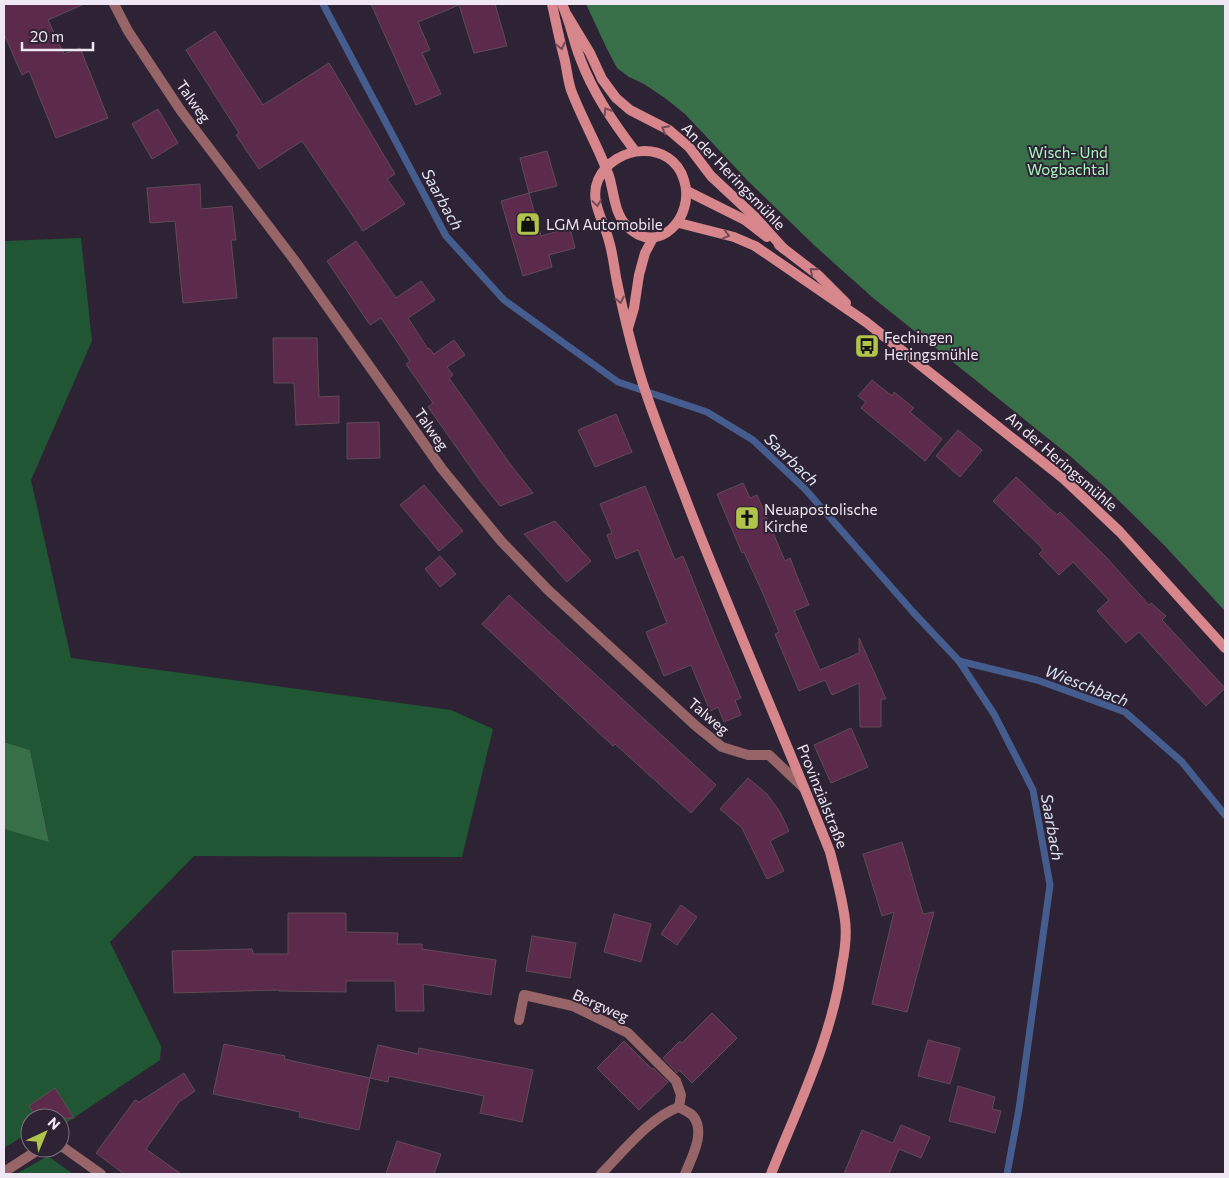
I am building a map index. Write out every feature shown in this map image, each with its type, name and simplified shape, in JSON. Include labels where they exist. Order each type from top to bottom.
[{"type":"main road","points":[[552,4],[570,88],[605,166],[617,210],[626,225],[638,234],[652,238],[670,232],[679,222],[686,206],[687,191],[684,177],[673,161],[653,151],[635,151],[605,166],[596,184],[597,210],[609,241],[627,330]]},
{"type":"main road","points":[[562,4],[591,85],[608,115],[635,151]]},
{"type":"main road","name":"An der Heringsmühle","points":[[567,15],[590,53],[602,79],[616,98],[630,110],[669,130],[689,147],[711,176],[756,218],[784,249]]},
{"type":"main road","name":"An der Heringsmühle","points":[[687,191],[745,220],[818,275],[860,317]]},
{"type":"main road","name":"An der Heringsmühle","points":[[679,222],[734,237],[755,246],[860,317],[1064,479],[1120,532],[1225,648]]},
{"type":"main road","points":[[627,330],[634,308],[639,275],[652,238]]},
{"type":"main road","name":"Provinzialstraße","points":[[627,330],[662,438],[722,592],[805,788],[832,862],[845,920],[846,945],[833,1011],[821,1049],[770,1174]]},
{"type":"street","name":"Talweg","points":[[114,4],[128,31],[181,111],[295,261],[442,469],[501,541],[548,590],[696,726],[722,747],[748,755],[769,755],[805,788]]},
{"type":"street","name":"Bergweg","points":[[519,1020],[524,995],[572,1006],[628,1033],[676,1081],[681,1095],[679,1107]]},
{"type":"street","points":[[601,1174],[649,1126],[666,1112],[679,1107],[692,1114],[699,1127],[697,1143],[685,1174]]},
{"type":"street","points":[[70,1153],[101,1174]]},
{"type":"street","points":[[4,1172],[26,1158]]},
{"type":"green space","name":"Wisch- Und Wogbachtal","points":[[586,4],[1225,4],[1225,611],[1165,546],[1105,487],[1070,456],[872,297],[815,246],[749,182],[685,114],[665,98],[617,68]]},
{"type":"green space","points":[[81,238],[92,341],[31,480],[71,658],[451,710],[493,729],[462,857],[194,856],[110,942],[161,1046],[160,1060],[70,1120],[70,1108],[20,1108],[20,1138],[4,1148],[4,829],[49,841],[30,750],[4,742],[4,241]]},
{"type":"green space","points":[[4,742],[30,750],[49,842],[4,829]]},
{"type":"green space","points":[[44,1158],[51,1158],[73,1174],[16,1174]]},
{"type":"building","points":[[4,4],[84,4],[48,20],[64,54],[80,48],[108,118],[56,138],[29,71],[22,75],[4,34]]},
{"type":"building","points":[[371,4],[495,4],[507,46],[474,53],[459,5],[418,22],[430,50],[422,53],[441,94],[416,105]]},
{"type":"building","points":[[215,31],[263,105],[329,63],[395,174],[387,179],[405,204],[363,231],[302,141],[259,169],[236,135],[239,133],[186,50]]},
{"type":"building","points":[[158,109],[178,143],[152,159],[132,124]]},
{"type":"building","points":[[547,151],[557,186],[529,193],[520,158]]},
{"type":"building","points":[[200,184],[201,209],[232,206],[236,240],[231,240],[237,298],[183,303],[175,221],[150,223],[147,188]]},
{"type":"building","points":[[529,193],[541,236],[570,228],[575,248],[549,255],[552,267],[523,276],[501,201]]},
{"type":"building","points":[[356,241],[396,298],[421,281],[435,300],[408,318],[428,349],[434,354],[454,340],[465,355],[447,367],[453,375],[449,378],[533,493],[500,506],[428,407],[433,403],[406,364],[410,361],[381,318],[370,325],[327,261]]},
{"type":"building","points":[[273,338],[317,338],[319,397],[339,396],[339,423],[296,425],[294,383],[274,383]]},
{"type":"building","points":[[872,380],[892,396],[894,392],[914,408],[910,412],[942,439],[925,461],[861,408],[866,402],[858,396]]},
{"type":"building","points":[[616,414],[632,452],[595,467],[578,430]]},
{"type":"building","points":[[379,422],[380,458],[347,459],[347,423]]},
{"type":"building","points":[[958,430],[982,450],[960,477],[936,456]]},
{"type":"building","points":[[1016,477],[1057,515],[1060,512],[1106,557],[1149,605],[1151,603],[1166,616],[1162,620],[1225,688],[1206,706],[1139,632],[1126,643],[1097,611],[1109,600],[1073,562],[1059,575],[1039,554],[1043,550],[1039,545],[993,501]]},
{"type":"building","points":[[743,483],[750,498],[757,495],[785,561],[790,558],[809,605],[794,611],[820,670],[859,653],[859,638],[886,699],[881,699],[881,727],[860,727],[859,683],[832,695],[825,680],[799,691],[775,634],[779,632],[717,494]]},
{"type":"building","points":[[424,485],[463,531],[439,551],[400,505]]},
{"type":"building","points":[[645,486],[675,560],[683,556],[741,698],[735,700],[741,715],[724,722],[718,707],[710,711],[691,665],[664,676],[646,632],[667,623],[638,550],[616,559],[607,535],[612,533],[600,504]]},
{"type":"building","points":[[555,521],[591,561],[567,582],[524,534]]},
{"type":"building","points":[[440,556],[456,574],[440,587],[425,569]]},
{"type":"building","points":[[509,595],[716,785],[691,813],[615,744],[613,746],[482,624]]},
{"type":"building","points":[[851,728],[868,767],[831,783],[814,745]]},
{"type":"building","points":[[748,778],[767,794],[780,812],[789,831],[770,841],[784,871],[767,879],[742,828],[720,809]]},
{"type":"building","points":[[902,842],[923,914],[934,912],[907,1012],[872,1004],[894,912],[882,916],[863,854]]},
{"type":"building","points":[[681,905],[697,917],[677,945],[661,934]]},
{"type":"building","points":[[288,913],[346,913],[346,932],[398,933],[397,944],[422,944],[422,949],[496,960],[491,995],[423,984],[424,1011],[396,1011],[395,981],[346,981],[346,992],[279,990],[174,993],[172,951],[252,949],[253,954],[288,954]]},
{"type":"building","points":[[614,914],[651,924],[641,962],[604,952]]},
{"type":"building","points":[[532,936],[576,943],[570,978],[526,971]]},
{"type":"building","points":[[712,1013],[737,1038],[692,1083],[679,1070],[677,1073],[663,1058],[680,1041],[682,1043]]},
{"type":"building","points":[[928,1040],[960,1048],[950,1084],[918,1076]]},
{"type":"building","points":[[624,1041],[668,1082],[639,1110],[597,1068]]},
{"type":"building","points":[[224,1044],[285,1056],[284,1059],[370,1078],[359,1130],[299,1117],[300,1112],[213,1094]]},
{"type":"building","points":[[378,1045],[418,1054],[419,1048],[533,1070],[522,1122],[480,1113],[484,1096],[389,1076],[388,1082],[370,1078]]},
{"type":"building","points":[[184,1073],[195,1091],[179,1102],[146,1149],[181,1174],[124,1174],[96,1153],[135,1100],[139,1102]]},
{"type":"building","points":[[958,1086],[995,1097],[992,1109],[1001,1111],[995,1133],[949,1121]]},
{"type":"building","points":[[55,1088],[68,1108],[30,1108],[29,1106]]},
{"type":"building","points":[[901,1125],[930,1137],[921,1158],[899,1149],[889,1174],[844,1174],[862,1130],[893,1143]]},
{"type":"building","points":[[397,1141],[441,1154],[434,1174],[386,1174]]},
{"type":"waterway","name":"Saarbach","points":[[323,4],[446,236],[504,300],[618,382],[707,412],[753,440],[805,489],[913,612],[959,661],[994,714],[1033,790],[1050,885],[1019,1109],[1007,1174]]},
{"type":"waterway","name":"Wieschbach","points":[[959,661],[1037,680],[1125,712],[1182,762],[1225,815]]},
{"type":"place","name":"LGM Automobile","points":[[528,224]]},
{"type":"place","name":"Fechingen Heringsmühle","points":[[867,346]]},
{"type":"place","name":"Neuapostolische Kirche","points":[[747,518]]}]
